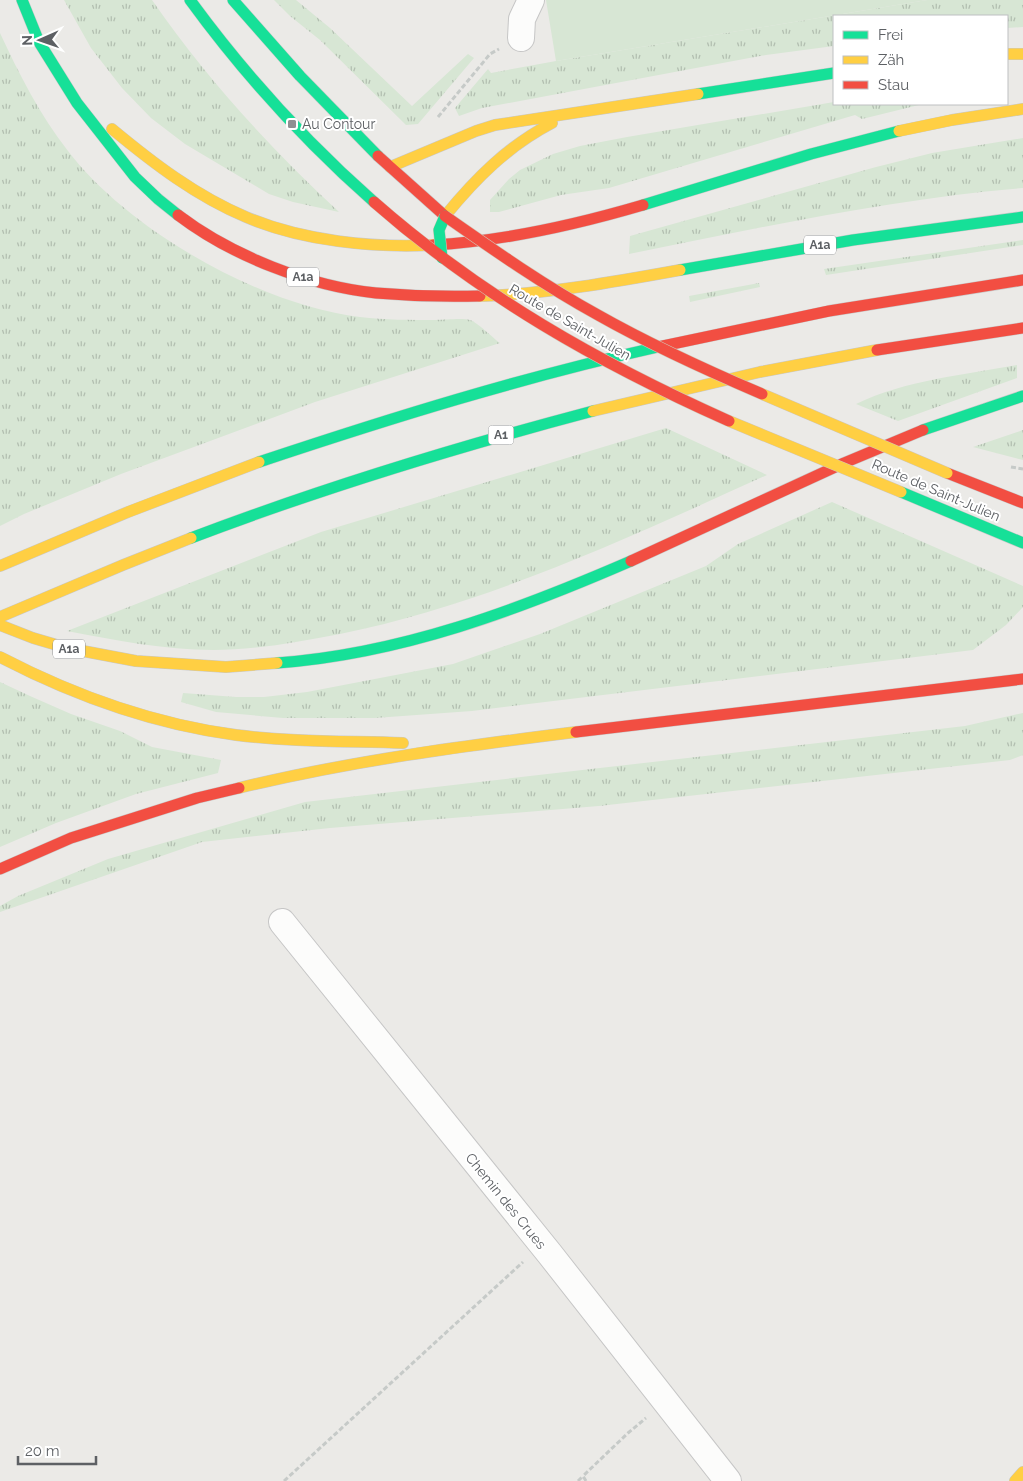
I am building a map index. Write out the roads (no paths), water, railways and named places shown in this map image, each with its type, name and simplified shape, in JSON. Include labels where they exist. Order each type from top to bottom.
[{"type":"main road","name":"A1a","points":[[22,0],[39,41],[63,82],[130,171],[149,191],[176,214],[230,247],[276,268],[320,282],[353,289],[394,294],[443,297],[510,294],[618,282],[877,235],[1023,216]]},
{"type":"main road","name":"Route de Saint-Julien","points":[[190,0],[231,54],[286,118],[338,170],[442,258],[493,294],[556,334],[634,376],[729,420],[1023,543]]},
{"type":"main road","name":"Route de Saint-Julien","points":[[233,0],[299,75],[390,167],[445,216],[501,255],[597,315],[680,358],[838,428],[1023,503]]},
{"type":"main road","points":[[1008,54],[1023,54]]},
{"type":"main road","points":[[390,167],[495,125],[833,73]]},
{"type":"main road","points":[[63,82],[83,104],[146,158],[179,181],[212,200],[242,215],[320,239],[385,246],[460,243],[526,234],[617,213],[825,151],[910,128],[959,118],[1023,109]]},
{"type":"main road","points":[[442,258],[439,230],[445,216],[483,171],[514,144],[545,126],[574,114]]},
{"type":"main road","points":[[0,566],[126,513],[258,462],[399,416],[537,376],[761,323],[860,305],[1023,280]]},
{"type":"main road","name":"A1","points":[[0,617],[166,548],[296,500],[444,451],[535,425],[608,406],[788,366],[915,343],[1023,328]]},
{"type":"main road","name":"A1a","points":[[0,625],[44,642],[80,652],[141,662],[211,668],[277,665],[370,651],[417,641],[516,609],[613,568],[817,475],[932,426],[1023,396]]},
{"type":"main road","points":[[0,657],[63,689],[130,712],[172,723],[235,735],[315,741],[477,744]]},
{"type":"main road","points":[[985,683],[1018,668]]},
{"type":"main road","points":[[0,869],[71,838],[197,798],[271,780],[350,764],[477,744],[1023,679]]},
{"type":"main road","points":[[1015,1481],[1023,1472]]},
{"type":"street","points":[[521,38],[522,19],[531,0]]},
{"type":"street","name":"Chemin des Crues","points":[[282,922],[549,1254],[728,1481]]},
{"type":"place","name":"Au Contour","points":[[292,124]]}]
